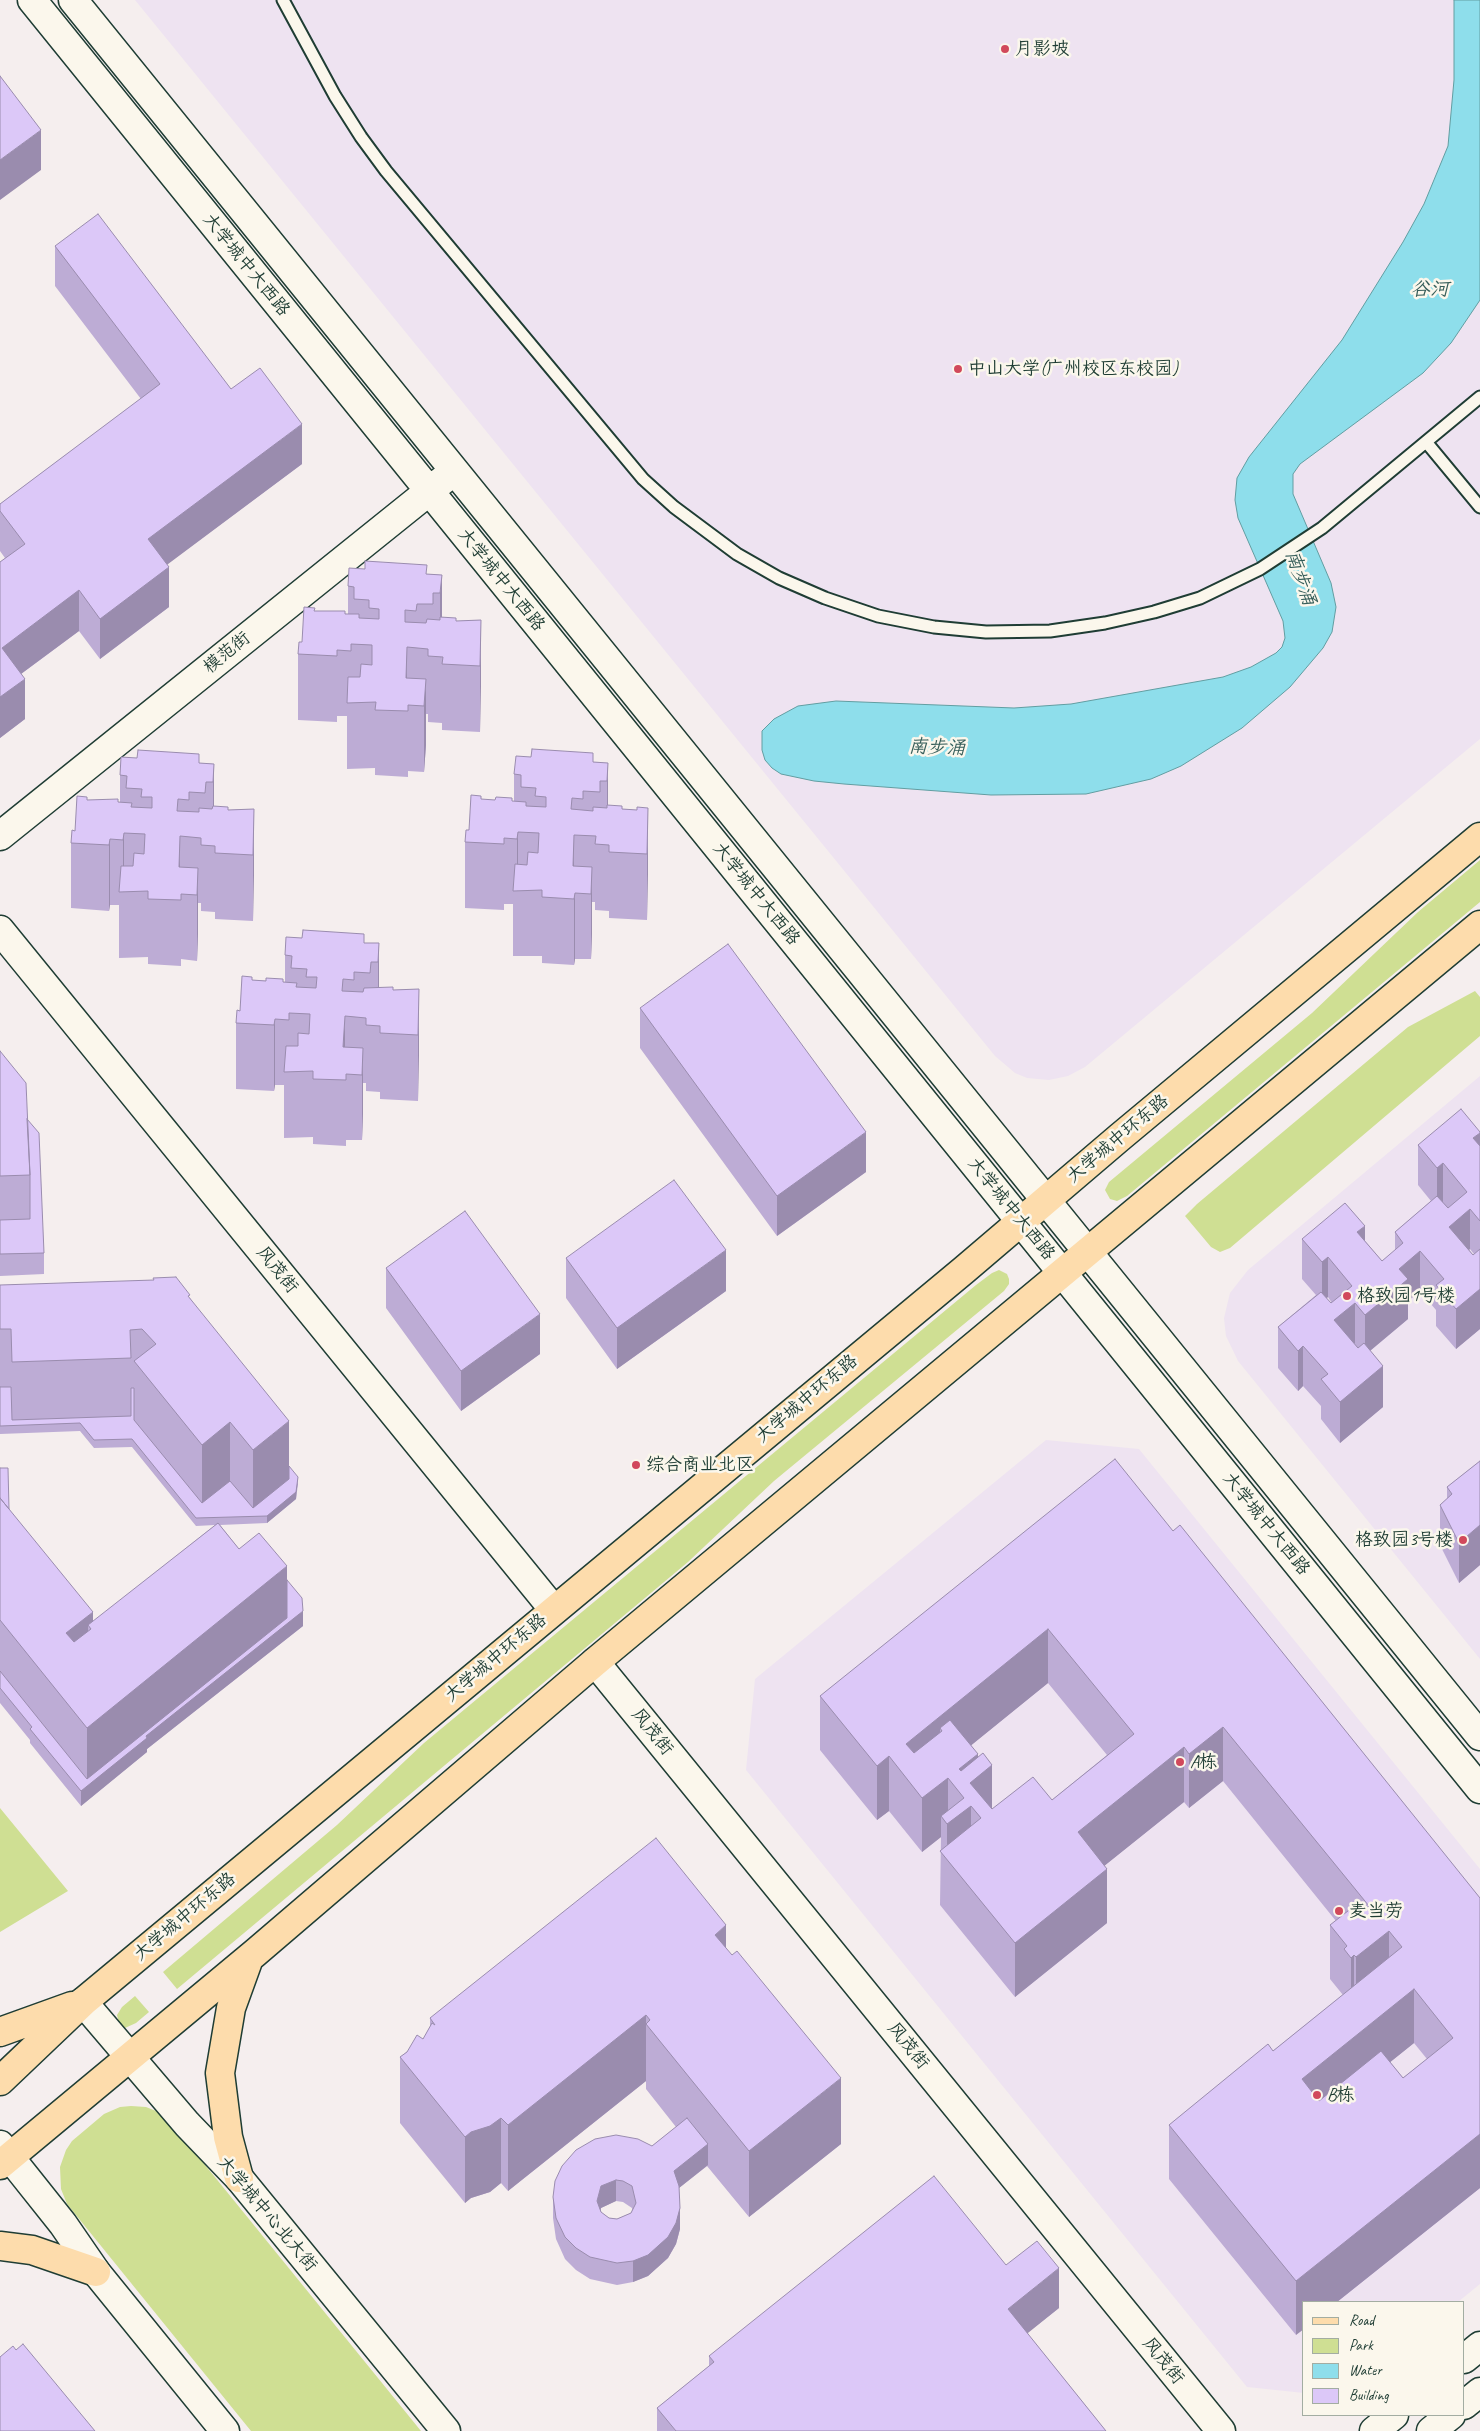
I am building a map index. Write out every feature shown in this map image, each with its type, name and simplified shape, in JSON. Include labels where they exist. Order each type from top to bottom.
[{"type":"main road","name":"大学城中大西路","points":[[32,0],[1480,1789]]},
{"type":"main road","name":"大学城中大西路","points":[[73,0],[1480,1736]]},
{"type":"main road","name":"模范街","points":[[0,836],[454,470]]},
{"type":"main road","name":"大学城中环东路","points":[[0,2081],[83,2002],[1021,1222],[1480,837]]},
{"type":"main road","points":[[225,2431],[96,2272],[64,2224],[3,2156],[130,2057],[255,1953],[595,1662],[1480,925]]},
{"type":"main road","name":"风茂街","points":[[0,930],[554,1610]]},
{"type":"main road","name":"风茂街","points":[[595,1662],[1221,2431]]},
{"type":"main road","points":[[239,2178],[228,2137],[220,2073],[231,2008],[249,1960],[255,1953]]},
{"type":"main road","points":[[0,2032],[83,2002]]},
{"type":"main road","name":"大学城中心北大街","points":[[83,2002],[187,2124],[239,2178],[446,2431]]},
{"type":"main road","points":[[0,2246],[32,2250],[96,2272]]},
{"type":"main road","points":[[1465,2358],[1480,2346]]},
{"type":"main road","points":[[1465,2404],[1480,2392]]},
{"type":"main road","points":[[1374,2431],[1393,2416]]},
{"type":"main road","points":[[1431,2431],[1450,2416]]},
{"type":"lane","points":[[283,0],[335,96],[361,137],[386,171],[625,460],[674,507],[737,554],[779,578],[825,598],[878,616],[934,627],[986,632],[1050,631],[1144,614],[1200,598],[1260,569],[1322,528],[1427,443],[1480,397]]},
{"type":"lane","points":[[1427,443],[1480,506]]},
{"type":"shaded area","name":"中山大学(广州校区东校园)","points":[[135,0],[1480,0],[1480,739],[1085,1067],[1068,1076],[1049,1080],[1027,1078],[1015,1073],[995,1056]]},
{"type":"shaded area","points":[[1480,1076],[1480,1659],[1238,1361],[1226,1336],[1224,1318],[1230,1293],[1248,1270]]},
{"type":"shaded area","points":[[1046,1440],[1139,1449],[1480,1869],[1480,2284],[1459,2301],[1302,2301],[1302,2393],[1247,2387],[746,1770],[755,1679]]},
{"type":"green space","points":[[1480,860],[1480,902],[1127,1196],[1117,1201],[1110,1199],[1105,1190],[1109,1182],[1312,1013],[1418,912]]},
{"type":"green space","points":[[1475,991],[1480,997],[1480,1036],[1230,1248],[1220,1252],[1211,1247],[1185,1216],[1197,1204],[1408,1027]]},
{"type":"green space","points":[[999,1270],[1007,1274],[1009,1279],[1009,1284],[1004,1291],[774,1481],[688,1562],[177,1989],[163,1972],[337,1825],[424,1743],[976,1285]]},
{"type":"green space","points":[[0,1808],[68,1891],[0,1932]]},
{"type":"green space","points":[[135,1996],[149,2012],[136,2023],[125,2028],[119,2023],[117,2015],[122,2007]]},
{"type":"green space","points":[[120,2107],[146,2107],[156,2111],[171,2123],[421,2431],[251,2431],[67,2204],[61,2189],[60,2167],[66,2150],[72,2141],[104,2114]]},
{"type":"water","name":"谷河","points":[[1454,0],[1480,0],[1480,300],[1451,343],[1423,373],[1300,464],[1293,474],[1293,494],[1331,583],[1336,607],[1332,632],[1323,648],[1290,687],[1242,728],[1181,766],[1151,779],[1086,794],[991,795],[844,784],[814,781],[781,774],[772,768],[765,760],[762,750],[762,731],[774,719],[798,706],[836,701],[1014,708],[1071,704],[1223,677],[1251,667],[1276,653],[1282,647],[1285,638],[1283,621],[1238,518],[1235,500],[1237,478],[1249,457],[1342,340],[1403,242],[1424,204],[1448,146],[1454,80]]},
{"type":"building","points":[[0,76],[41,130],[0,160]]},
{"type":"building","points":[[98,214],[231,389],[260,368],[302,424],[148,539],[169,567],[100,619],[79,590],[2,648],[25,679],[0,697],[0,562],[25,544],[0,511],[0,504],[160,384],[55,246]]},
{"type":"building","points":[[365,561],[427,565],[426,574],[442,575],[440,593],[433,593],[433,604],[417,604],[416,611],[405,610],[405,622],[426,623],[427,619],[440,620],[440,617],[456,618],[456,621],[481,620],[480,666],[442,664],[443,657],[428,656],[428,649],[407,647],[406,678],[426,679],[424,706],[408,705],[408,711],[375,710],[376,702],[347,703],[348,677],[360,677],[361,664],[372,665],[372,645],[351,644],[351,651],[337,650],[337,656],[298,654],[299,642],[302,642],[304,607],[315,608],[314,611],[345,611],[345,614],[359,614],[359,618],[379,619],[379,609],[369,608],[369,600],[354,599],[354,587],[348,586],[349,568],[365,569]]},
{"type":"building","points":[[532,749],[593,753],[593,762],[608,763],[607,781],[600,781],[600,792],[583,791],[583,799],[572,798],[571,809],[593,811],[593,807],[607,808],[607,805],[622,806],[622,809],[637,810],[637,807],[648,808],[647,854],[609,852],[609,845],[595,844],[596,836],[574,835],[573,866],[592,867],[591,894],[575,893],[574,899],[542,897],[542,890],[513,891],[515,864],[527,865],[528,852],[538,853],[539,833],[518,832],[517,839],[504,838],[504,844],[465,842],[466,830],[469,830],[471,795],[481,796],[481,799],[495,800],[496,797],[512,798],[512,801],[526,802],[526,806],[546,807],[546,797],[535,796],[536,788],[521,787],[521,775],[514,774],[516,756],[531,757]]},
{"type":"building","points":[[138,750],[199,754],[199,763],[214,764],[213,782],[206,782],[205,793],[189,792],[189,800],[178,799],[177,811],[199,812],[199,808],[212,809],[213,806],[228,807],[228,810],[254,809],[253,855],[215,853],[215,846],[201,845],[201,838],[180,836],[179,867],[198,868],[197,895],[181,894],[181,900],[148,899],[148,891],[119,892],[121,866],[133,866],[134,853],[144,854],[145,834],[124,833],[123,840],[110,839],[109,845],[71,843],[72,830],[75,831],[77,796],[87,797],[87,800],[118,799],[118,802],[132,803],[131,807],[152,808],[152,797],[141,797],[142,789],[126,788],[127,776],[120,775],[121,757],[137,758]]},
{"type":"building","points":[[303,930],[364,934],[364,943],[379,943],[378,962],[371,962],[370,973],[354,972],[354,980],[343,979],[342,991],[363,992],[364,988],[393,987],[393,990],[419,989],[418,1035],[380,1033],[380,1026],[366,1025],[366,1018],[345,1016],[343,1047],[363,1048],[362,1075],[346,1074],[346,1080],[313,1079],[313,1071],[284,1072],[286,1046],[298,1046],[298,1033],[309,1034],[310,1014],[289,1013],[289,1020],[275,1019],[274,1025],[236,1023],[237,1010],[240,1011],[242,976],[252,977],[252,980],[266,981],[266,978],[283,979],[283,982],[297,983],[296,987],[316,988],[317,977],[306,977],[307,969],[291,968],[292,956],[285,955],[286,937],[302,938]]},
{"type":"building","points":[[728,944],[866,1132],[777,1196],[640,1008]]},
{"type":"building","points":[[0,1051],[26,1083],[30,1175],[0,1176]]},
{"type":"building","points":[[1461,1109],[1480,1132],[1473,1138],[1480,1146],[1480,1221],[1470,1209],[1449,1227],[1473,1255],[1480,1249],[1480,1289],[1456,1309],[1436,1285],[1444,1279],[1420,1251],[1399,1269],[1408,1279],[1365,1315],[1355,1303],[1334,1320],[1358,1348],[1364,1343],[1383,1366],[1340,1402],[1321,1379],[1328,1374],[1303,1346],[1298,1351],[1278,1327],[1321,1292],[1331,1303],[1352,1286],[1328,1257],[1322,1262],[1302,1239],[1345,1203],[1365,1226],[1357,1232],[1382,1261],[1403,1243],[1395,1232],[1437,1196],[1448,1208],[1467,1192],[1443,1163],[1437,1168],[1418,1145]]},
{"type":"building","points":[[27,1119],[39,1133],[44,1253],[0,1254],[0,1220],[30,1219]]},
{"type":"building","points":[[674,1180],[726,1250],[617,1328],[566,1258]]},
{"type":"building","points":[[465,1211],[540,1314],[461,1371],[386,1268]]},
{"type":"building","points":[[176,1277],[190,1295],[188,1296],[289,1421],[253,1450],[230,1422],[202,1445],[134,1361],[156,1344],[142,1329],[130,1330],[131,1358],[12,1362],[11,1329],[0,1329],[0,1285],[154,1280],[153,1278]]},
{"type":"building","points":[[0,1387],[11,1387],[12,1420],[131,1416],[131,1388],[134,1388],[134,1420],[202,1503],[230,1481],[253,1508],[289,1479],[289,1466],[298,1477],[296,1492],[267,1516],[196,1518],[132,1439],[94,1440],[80,1423],[0,1426]]},
{"type":"building","points":[[1115,1459],[1173,1531],[1180,1525],[1480,1898],[1480,2134],[1296,2281],[1169,2125],[1268,2044],[1273,2051],[1402,1947],[1389,1931],[1356,1957],[1354,1955],[1351,1958],[1344,1949],[1347,1946],[1330,1925],[1353,1907],[1359,1914],[1369,1906],[1223,1727],[1189,1754],[1184,1747],[1078,1832],[1107,1869],[1015,1943],[940,1851],[981,1818],[971,1806],[947,1824],[941,1816],[964,1798],[948,1778],[922,1798],[889,1756],[877,1766],[820,1696]],"holes":[[[1048,1629],[1134,1734],[1052,1800],[1033,1777],[992,1809],[970,1783],[992,1765],[983,1753],[961,1771],[959,1769],[978,1754],[950,1720],[940,1728],[942,1731],[914,1753],[906,1744]],[[1414,1989],[1453,2038],[1403,2078],[1381,2051],[1319,2101],[1302,2079]]]},
{"type":"building","points":[[1480,1461],[1480,1525],[1459,1543],[1440,1505],[1452,1494],[1447,1487]]},
{"type":"building","points":[[0,1468],[8,1468],[9,1509],[0,1498]]},
{"type":"building","points":[[0,1498],[93,1612],[66,1633],[74,1642],[91,1629],[88,1625],[218,1523],[239,1549],[259,1533],[287,1566],[87,1728],[0,1620]]},
{"type":"building","points":[[287,1580],[302,1598],[303,1611],[146,1736],[147,1738],[81,1791],[30,1729],[32,1727],[0,1688],[0,1671],[87,1779],[287,1618]]},
{"type":"building","points":[[656,1838],[726,1925],[715,1935],[732,1955],[737,1951],[841,2078],[749,2151],[646,2024],[650,2020],[646,2015],[508,2125],[501,2118],[490,2126],[471,2132],[465,2137],[400,2057],[407,2052],[417,2035],[423,2039],[432,2023],[435,2025],[430,2018]]},
{"type":"building","points":[[687,2118],[708,2144],[674,2171],[679,2186],[680,2208],[676,2223],[668,2237],[648,2255],[633,2261],[617,2263],[590,2257],[576,2248],[565,2237],[556,2218],[553,2197],[555,2181],[562,2166],[576,2150],[595,2139],[616,2135],[638,2139],[652,2146]],"holes":[[[616,2180],[623,2181],[632,2186],[636,2203],[631,2213],[617,2219],[609,2218],[601,2212],[597,2201],[601,2186]]]},
{"type":"building","points":[[934,2176],[1006,2265],[1037,2241],[1059,2268],[1008,2309],[1106,2431],[676,2431],[657,2408],[714,2362],[709,2356]]},
{"type":"building","points":[[23,2344],[95,2431],[0,2431],[0,2357],[13,2346],[16,2350]]},
{"type":"place","name":"月影坡","points":[[1005,49]]},
{"type":"place","name":"中山大学(广州校区东校园)","points":[[958,369]]},
{"type":"place","name":"格致园1号楼","points":[[1347,1296]]},
{"type":"place","name":"综合商业北区","points":[[636,1465]]},
{"type":"place","name":"格致园3号楼","points":[[1463,1540]]},
{"type":"place","name":"A栋","points":[[1180,1762]]},
{"type":"place","name":"麦当劳","points":[[1339,1911]]},
{"type":"place","name":"B栋","points":[[1317,2095]]},
{"type":"water label","name":"南步涌","points":[[1300,578]]},
{"type":"water label","name":"南步涌","points":[[937,748]]}]
